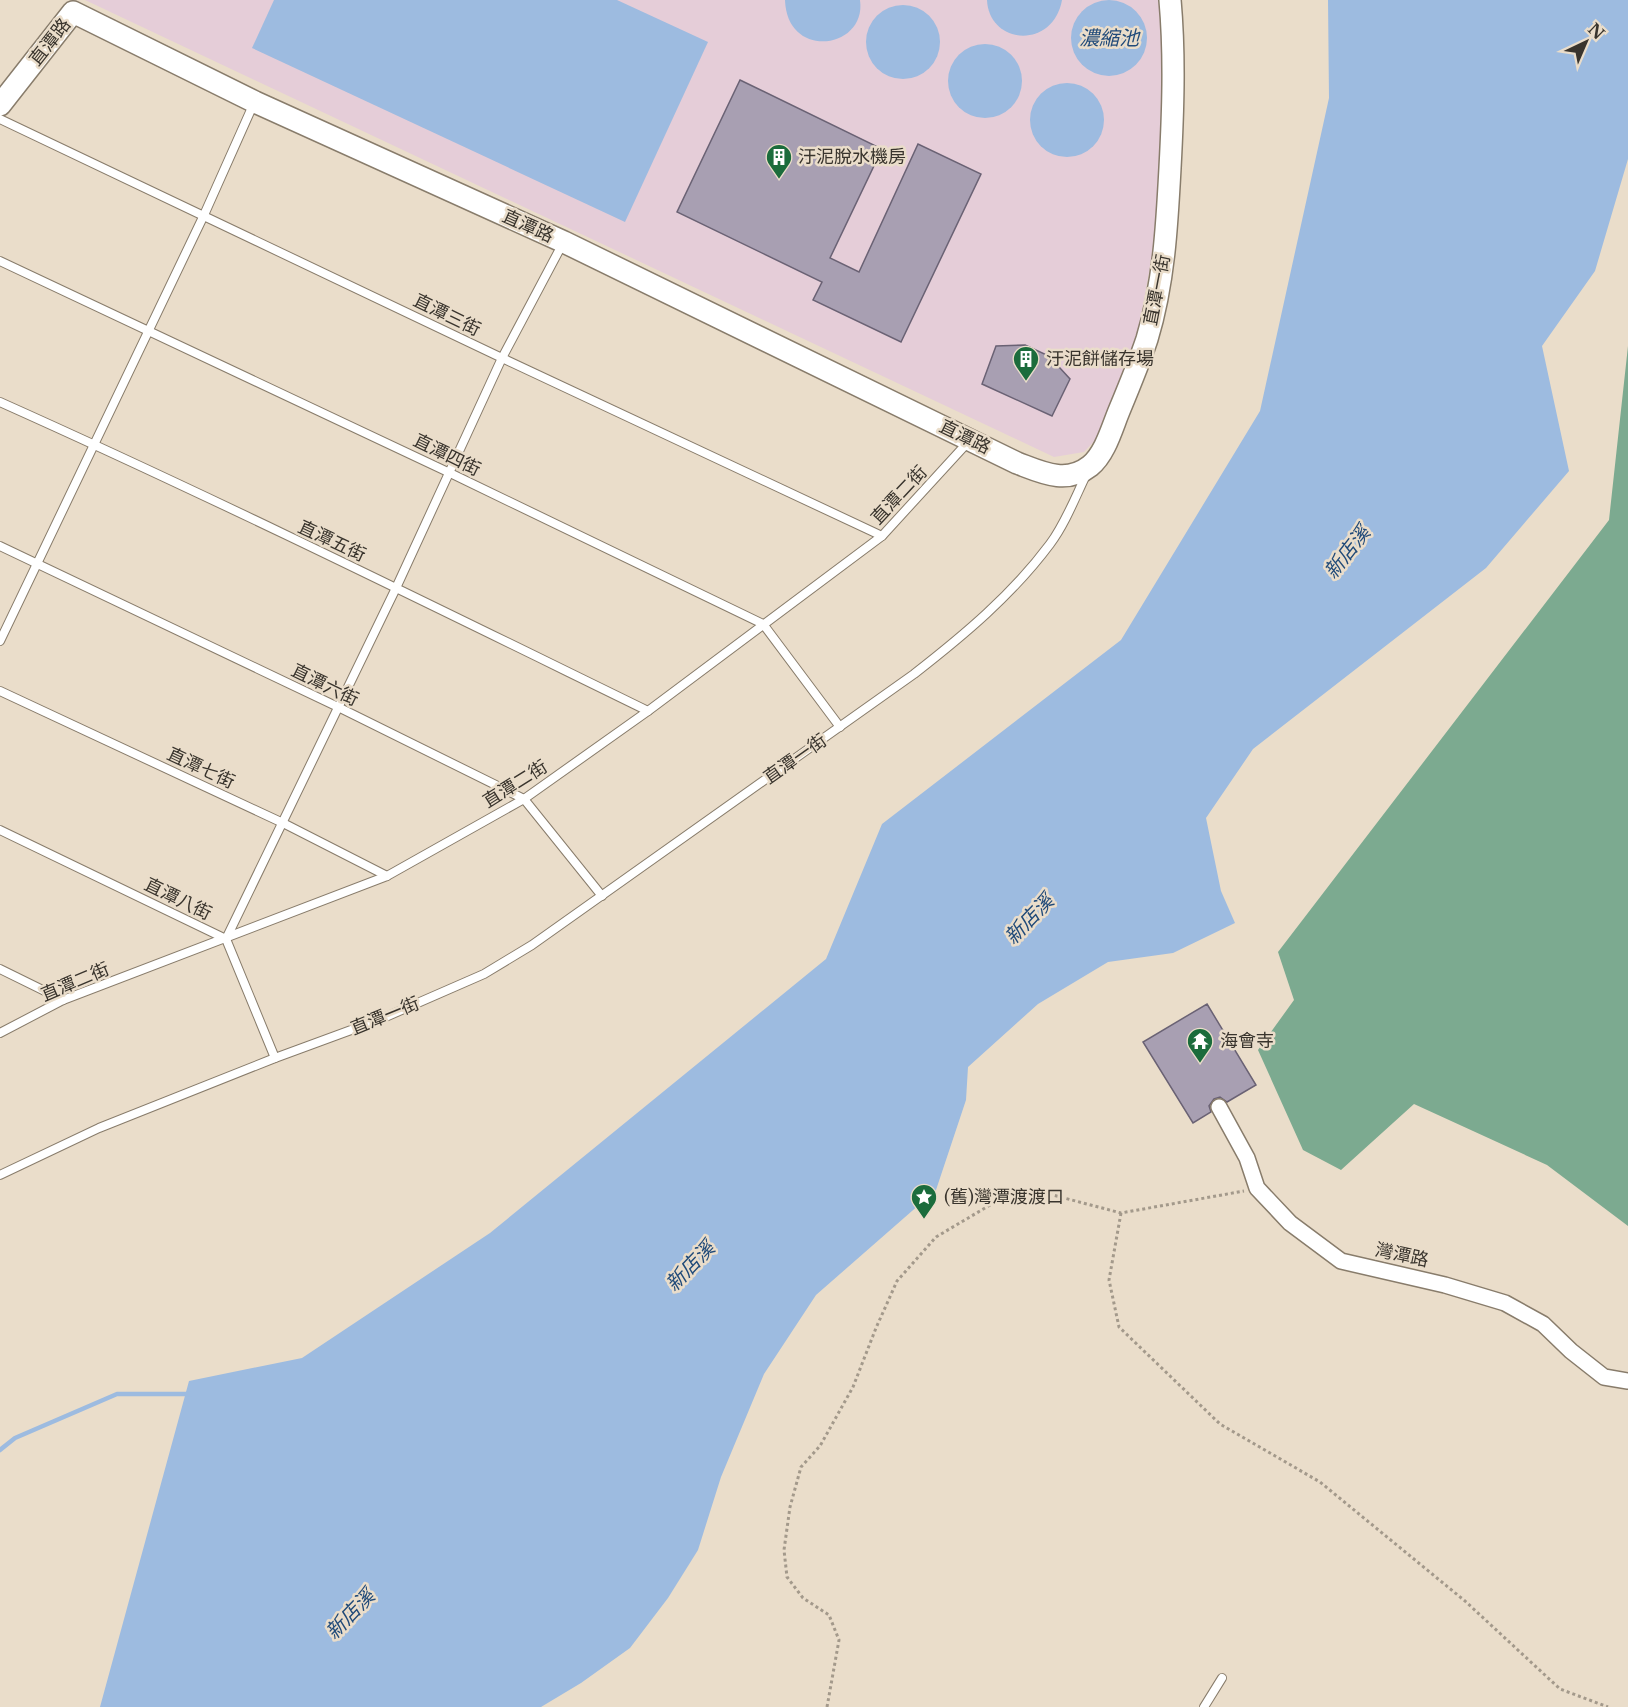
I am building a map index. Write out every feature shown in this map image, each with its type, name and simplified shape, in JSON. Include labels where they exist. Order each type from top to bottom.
[{"type":"street","name":"直潭一街","points":[[1090,466],[1103,449],[1144,347],[1167,240],[1173,110],[1170,0]]},
{"type":"street","name":"直潭路","points":[[0,105],[74,12],[255,102],[564,242],[1017,463],[1051,476],[1071,476],[1090,466]]},
{"type":"street","name":"灣潭路","points":[[1219,1107],[1247,1158],[1257,1188],[1290,1223],[1341,1261],[1445,1285],[1505,1303],[1543,1324],[1571,1351],[1604,1377],[1628,1381]]},
{"type":"lane","points":[[0,641],[204,215],[255,102]]},
{"type":"lane","name":"直潭三街","points":[[0,119],[882,536]]},
{"type":"lane","points":[[226,939],[396,588],[502,358],[564,242]]},
{"type":"lane","name":"直潭四街","points":[[0,261],[450,473],[763,624],[840,727]]},
{"type":"lane","name":"直潭五街","points":[[0,402],[396,588],[648,711]]},
{"type":"lane","name":"直潭二街","points":[[0,1033],[63,1000],[387,876],[524,799],[648,711],[882,536],[970,439]]},
{"type":"lane","name":"直潭一街","points":[[0,1175],[99,1128],[275,1058],[381,1019],[484,974],[532,945],[914,674],[959,639],[1000,601],[1051,543],[1090,466]]},
{"type":"lane","name":"直潭六街","points":[[0,546],[338,707],[524,799],[602,896]]},
{"type":"lane","name":"直潭七街","points":[[0,691],[283,823],[387,876]]},
{"type":"lane","name":"直潭八街","points":[[0,830],[226,939],[275,1058]]},
{"type":"lane","points":[[0,969],[63,1000]]},
{"type":"lane","points":[[1204,1707],[1222,1678]]},
{"type":"path","points":[[827,1707],[839,1640],[829,1615],[803,1598],[787,1577],[784,1550],[790,1507],[801,1467],[820,1446],[853,1387],[897,1281],[936,1237],[1007,1195],[1030,1189],[1121,1213],[1257,1188]]},
{"type":"path","points":[[1121,1213],[1109,1280],[1119,1327],[1220,1424],[1320,1482],[1465,1601],[1560,1689],[1608,1707]]},
{"type":"shaded area","points":[[85,0],[1163,0],[1165,80],[1156,236],[1138,331],[1101,434],[1084,452],[1054,457]]},
{"type":"green space","points":[[1628,346],[1628,1226],[1547,1165],[1414,1104],[1341,1170],[1303,1150],[1258,1050],[1294,1000],[1278,952],[1609,520]]},
{"type":"water","points":[[274,0],[617,0],[708,42],[625,222],[252,48]]},
{"type":"water","points":[[785,0],[860,0],[859,17],[852,29],[840,38],[826,41],[811,40],[799,33],[789,20]]},
{"type":"water","name":"濃縮池","points":[[987,0],[1062,0],[1056,16],[1047,27],[1035,34],[1022,36],[1009,33],[998,26],[990,15]]},
{"type":"water","name":"濃縮池","points":[[1109,0],[1123,3],[1136,11],[1144,24],[1147,38],[1144,52],[1136,65],[1123,73],[1109,76],[1095,73],[1082,65],[1074,52],[1071,38],[1074,24],[1082,11],[1095,3]]},
{"type":"water","name":"新店溪","points":[[1328,0],[1628,0],[1628,159],[1595,271],[1542,346],[1569,471],[1486,568],[1253,749],[1206,818],[1221,891],[1235,923],[1173,953],[1108,962],[1038,1004],[968,1067],[966,1100],[936,1190],[816,1295],[764,1374],[721,1477],[698,1550],[668,1598],[630,1648],[581,1683],[541,1707],[100,1707],[189,1381],[302,1358],[490,1233],[826,959],[882,824],[1121,640],[1260,411],[1329,98]]},
{"type":"water","points":[[910,5],[930,15],[938,28],[940,42],[938,56],[930,69],[917,77],[896,79],[876,69],[868,56],[866,35],[876,15],[889,7]]},
{"type":"water","points":[[992,44],[1012,54],[1020,67],[1022,81],[1020,95],[1012,108],[999,116],[978,118],[958,108],[950,95],[948,74],[958,54],[971,46]]},
{"type":"water","name":"濃縮池","points":[[1074,83],[1094,93],[1102,106],[1104,120],[1102,134],[1094,147],[1081,155],[1060,157],[1040,147],[1032,134],[1030,113],[1040,93],[1053,85]]},
{"type":"building","name":"汙泥脫水機房","points":[[740,80],[882,149],[830,258],[859,272],[918,144],[981,174],[901,342],[813,300],[822,282],[677,212]]},
{"type":"building","name":"汙泥餅儲存場","points":[[1025,345],[1049,356],[1070,379],[1052,416],[982,384],[996,346]]},
{"type":"building","name":"海會寺","points":[[1207,1004],[1256,1085],[1227,1102],[1220,1097],[1214,1099],[1209,1106],[1211,1112],[1193,1123],[1143,1042]]},
{"type":"waterway","points":[[0,1450],[15,1438],[117,1394],[191,1394]]},
{"type":"place","name":"汙泥脫水機房","points":[[779,180]]},
{"type":"place","name":"汙泥餅儲存場","points":[[1026,382]]},
{"type":"place","name":"海會寺","points":[[1200,1064]]},
{"type":"place","name":"(舊)灣潭渡渡口","points":[[924,1220]]}]
